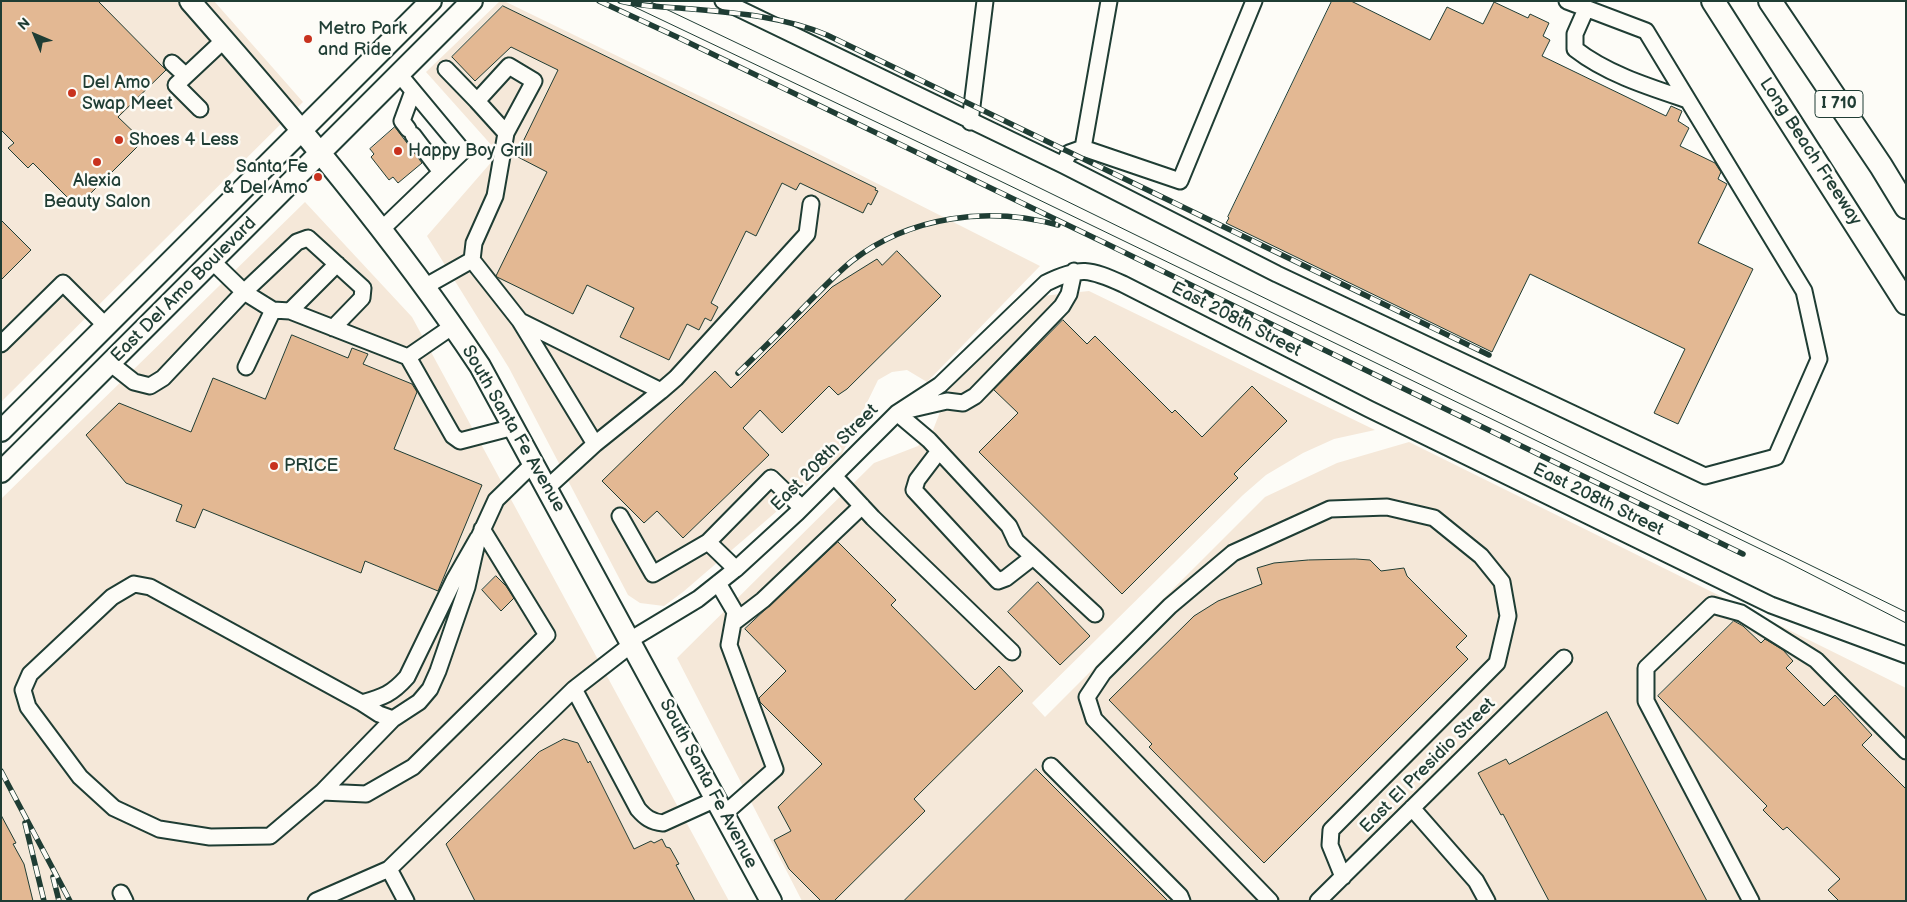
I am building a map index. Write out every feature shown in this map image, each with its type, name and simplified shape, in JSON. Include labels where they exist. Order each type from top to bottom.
[{"type":"highway","name":"Long Beach Freeway","points":[[1713,1],[1906,303]]},
{"type":"highway","name":"I 710","points":[[1770,1],[1906,207]]},
{"type":"main road","name":"South Santa Fe Avenue","points":[[190,1],[320,153],[382,229],[426,286],[480,366],[771,901]]},
{"type":"main road","name":"East Del Amo Boulevard","points":[[4,422],[106,326],[431,1]]},
{"type":"main road","name":"East Del Amo Boulevard","points":[[1,472],[472,1]]},
{"type":"street","points":[[723,1],[831,52],[970,122],[1063,165],[1277,274],[1705,476],[1776,457],[1819,360],[1804,292],[1646,31],[1567,1]]},
{"type":"street","points":[[970,122],[985,1]]},
{"type":"street","points":[[1083,148],[1109,1]]},
{"type":"street","points":[[1063,165],[1069,153],[1083,148],[1180,182],[1254,1]]},
{"type":"street","points":[[1586,8],[1575,34],[1575,48],[1589,60],[1640,84],[1688,100]]},
{"type":"street","points":[[200,109],[176,85],[224,40]]},
{"type":"street","points":[[172,64],[185,75]]},
{"type":"street","points":[[477,101],[509,66],[534,81],[506,133],[495,196],[474,243],[472,260],[520,321],[594,444]]},
{"type":"street","points":[[446,69],[506,133]]},
{"type":"street","points":[[382,229],[463,152],[399,74]]},
{"type":"street","points":[[413,91],[402,121],[441,172]]},
{"type":"street","points":[[547,488],[594,444],[676,378],[807,234],[811,204]]},
{"type":"street","points":[[110,363],[134,382],[150,386],[163,378],[244,292],[297,242],[308,238],[363,288],[362,298],[333,328]]},
{"type":"street","points":[[426,286],[472,260]]},
{"type":"street","points":[[212,262],[244,292],[273,310],[290,311],[408,357],[453,436],[460,441],[514,427]]},
{"type":"street","points":[[290,311],[337,264]]},
{"type":"street","name":"East 208th Street","points":[[389,869],[574,689],[631,642],[698,599],[736,569],[802,508],[897,413],[940,385],[1046,283],[1062,275],[1080,270],[1100,273],[1123,284],[1369,409],[1771,604],[1906,655]]},
{"type":"street","points":[[897,413],[947,401],[962,403],[975,396],[1062,306],[1069,294],[1074,271]]},
{"type":"street","points":[[1,344],[63,283],[106,326]]},
{"type":"street","points":[[246,367],[273,310]]},
{"type":"street","points":[[520,321],[661,391]]},
{"type":"street","points":[[408,357],[454,326]]},
{"type":"street","points":[[897,413],[929,440],[1009,526],[1016,541],[1095,614]]},
{"type":"street","points":[[939,451],[917,480],[914,490],[998,581],[1006,578],[1033,556]]},
{"type":"street","points":[[362,703],[396,690],[407,677],[454,580],[480,534],[496,500],[534,463]]},
{"type":"street","points":[[834,476],[862,506],[1012,652]]},
{"type":"street","points":[[620,516],[653,574],[708,542],[771,478],[802,508]]},
{"type":"street","points":[[733,623],[763,600],[862,506]]},
{"type":"street","points":[[1270,901],[1094,718],[1087,697],[1103,673],[1170,606],[1233,553],[1330,509],[1387,507],[1434,518],[1481,556],[1502,582],[1508,616],[1497,663],[1331,830],[1330,845],[1343,877]]},
{"type":"street","points":[[393,719],[379,714],[150,587],[134,584],[112,598],[30,674],[23,690],[28,707],[80,777],[114,808],[159,829],[210,836],[270,836],[322,792],[393,719],[420,702],[430,690],[467,587],[480,534]]},
{"type":"street","points":[[322,792],[366,794],[413,767],[546,635],[480,534]]},
{"type":"street","points":[[708,542],[736,569]]},
{"type":"street","points":[[574,689],[638,809],[654,822],[663,823],[720,806],[775,769],[729,645],[735,612],[718,583]]},
{"type":"street","points":[[1751,901],[1646,701],[1646,668],[1712,605],[1741,613],[1816,660],[1906,751]]},
{"type":"street","name":"East El Presidio Street","points":[[1318,901],[1564,658]]},
{"type":"street","points":[[1051,766],[1180,896],[1182,901]]},
{"type":"street","points":[[1412,808],[1476,881],[1487,901]]},
{"type":"street","points":[[316,901],[344,895],[389,869],[406,901]]},
{"type":"shaded area","points":[[1,1],[214,1],[303,102],[1,402]]},
{"type":"shaded area","points":[[500,1],[504,1],[809,149],[1040,266],[927,382],[907,370],[892,372],[878,380],[841,456],[683,592],[664,606],[640,603],[628,595],[509,368],[427,236],[494,159],[494,148],[426,72]]},
{"type":"shaded area","points":[[305,202],[412,317],[729,901],[1,901],[1,499]]},
{"type":"shaded area","points":[[1089,291],[1375,430],[1334,439],[1303,453],[1266,475],[1243,495],[1032,703],[1045,717],[1265,497],[1337,463],[1409,442],[1906,688],[1906,901],[802,901],[677,658],[874,463],[918,446],[933,430],[940,412],[937,399],[1042,296]]},
{"type":"building","name":"Del Amo Swap Meet","points":[[1,1],[98,1],[166,70],[118,117],[143,141],[77,207],[33,163],[28,168],[8,148],[14,143],[1,130]]},
{"type":"building","points":[[1332,1],[1351,1],[1430,40],[1447,7],[1483,24],[1494,2],[1528,18],[1530,14],[1549,23],[1543,36],[1550,40],[1542,56],[1666,116],[1671,106],[1682,111],[1678,121],[1689,128],[1680,146],[1715,163],[1721,172],[1718,179],[1727,184],[1698,243],[1753,269],[1678,424],[1654,413],[1685,349],[1530,274],[1492,352],[1226,223]]},
{"type":"building","points":[[503,6],[876,188],[875,190],[878,191],[871,205],[868,203],[863,213],[800,183],[796,190],[782,183],[756,236],[746,231],[711,303],[718,307],[711,321],[705,318],[699,330],[687,324],[669,360],[620,337],[634,308],[587,285],[573,314],[497,277],[547,172],[516,156],[558,70],[511,47],[475,81],[452,57]]},
{"type":"building","name":"Happy Boy Grill","points":[[395,127],[422,163],[398,183],[393,177],[389,180],[371,157],[374,154],[370,149]]},
{"type":"building","points":[[1,220],[31,250],[1,280]]},
{"type":"building","points":[[897,251],[941,296],[847,389],[838,395],[829,386],[782,433],[760,410],[743,428],[769,455],[683,538],[657,511],[644,523],[602,481],[715,371],[731,388],[832,287],[877,259],[882,265]]},
{"type":"building","points":[[1063,320],[1087,344],[1095,336],[1172,413],[1175,410],[1202,437],[1252,386],[1287,421],[1234,474],[1238,478],[1122,594],[979,452],[1018,413],[994,390]]},
{"type":"building","name":"PRICE","points":[[292,335],[348,358],[352,348],[368,354],[363,364],[412,384],[417,392],[394,449],[482,485],[438,591],[365,561],[361,573],[203,509],[195,528],[176,521],[182,505],[126,483],[86,435],[119,403],[191,432],[213,378],[265,399]]},
{"type":"building","points":[[838,542],[896,600],[891,605],[975,690],[999,666],[1023,691],[914,799],[925,811],[834,901],[821,901],[789,869],[774,840],[791,831],[778,807],[822,764],[760,702],[759,698],[786,671],[745,629]]},
{"type":"building","points":[[1370,560],[1381,571],[1404,568],[1407,576],[1467,636],[1456,647],[1468,659],[1264,863],[1149,747],[1152,744],[1109,700],[1194,616],[1218,601],[1262,584],[1257,568],[1274,563]]},
{"type":"building","points":[[496,576],[514,598],[501,611],[482,590]]},
{"type":"building","points":[[1038,582],[1090,636],[1060,665],[1008,612]]},
{"type":"building","points":[[1734,621],[1743,626],[1761,643],[1765,639],[1783,650],[1793,661],[1786,668],[1824,706],[1835,695],[1872,735],[1862,745],[1906,789],[1906,901],[1839,901],[1828,890],[1840,879],[1787,827],[1783,830],[1763,810],[1767,806],[1658,696]]},
{"type":"building","points":[[1607,712],[1707,901],[1549,901],[1503,814],[1501,815],[1478,773],[1506,759],[1509,764]]},
{"type":"building","points":[[564,739],[578,743],[588,763],[590,761],[634,849],[651,841],[654,843],[662,839],[666,847],[670,848],[679,864],[676,865],[695,901],[475,901],[446,844],[539,752]]},
{"type":"building","points":[[1036,769],[1168,901],[904,901]]},
{"type":"building","points":[[1,815],[16,843],[13,844],[24,864],[33,901],[1,901]]},
{"type":"tram line","points":[[622,1],[996,179],[1783,560],[1906,623]]},
{"type":"tram line","points":[[649,1],[1001,169],[1906,612]]},
{"type":"railway","points":[[599,1],[1107,244],[1743,554]]},
{"type":"railway","points":[[620,1],[647,6],[744,14],[794,24],[827,35],[1489,355]]},
{"type":"railway","points":[[738,373],[846,266],[875,246],[899,234],[924,225],[950,219],[977,216],[1004,216],[1058,225]]},
{"type":"railway","points":[[1,771],[70,901]]},
{"type":"railway","points":[[25,823],[44,901]]},
{"type":"railway","points":[[53,877],[59,901]]},
{"type":"place","name":"Metro Park and Ride","points":[[308,39]]},
{"type":"place","name":"Del Amo Swap Meet","points":[[72,93]]},
{"type":"place","name":"Shoes 4 Less","points":[[119,140]]},
{"type":"place","name":"Happy Boy Grill","points":[[398,151]]},
{"type":"place","name":"Alexia Beauty Salon","points":[[97,162]]},
{"type":"place","name":"Santa Fe & Del Amo","points":[[318,177]]},
{"type":"place","name":"PRICE","points":[[274,466]]}]
